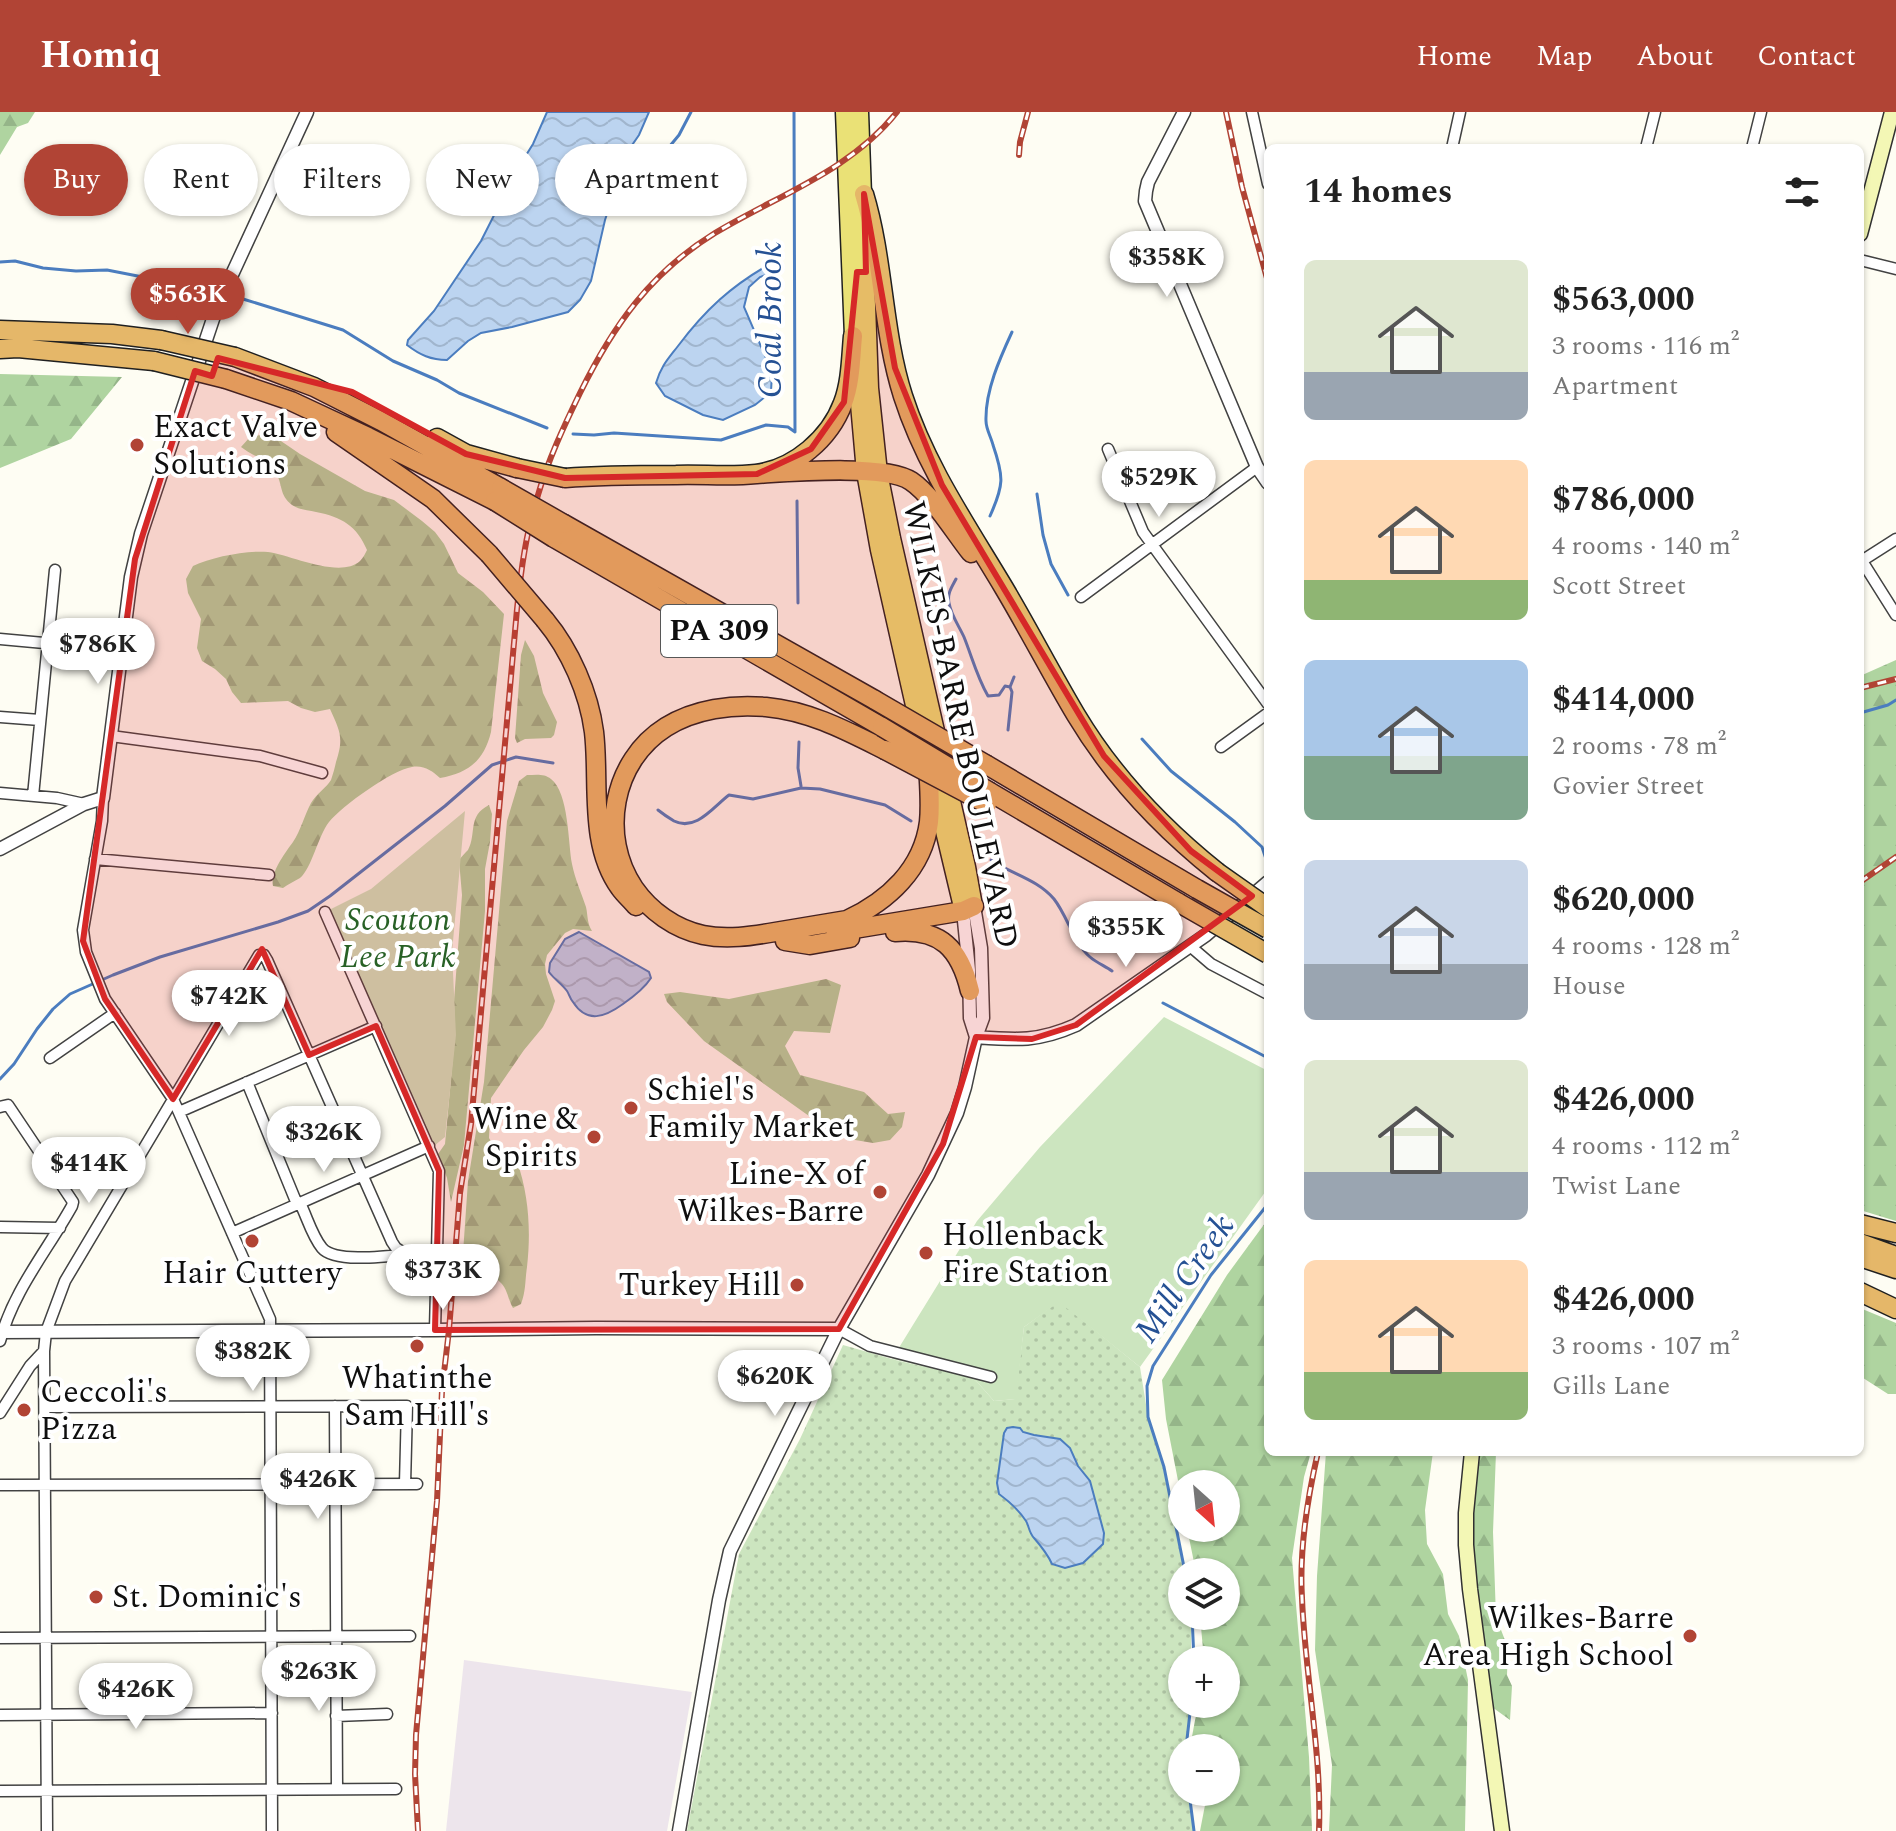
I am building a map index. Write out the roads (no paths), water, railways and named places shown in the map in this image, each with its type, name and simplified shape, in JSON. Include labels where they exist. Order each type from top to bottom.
[{"type":"highway","points":[[864,194],[873,222],[889,342],[903,396],[942,485],[1076,715],[1104,756],[1191,851],[1264,905]]},
{"type":"highway","name":"PA 309","points":[[0,330],[112,334],[161,340],[235,357],[314,387],[381,421],[882,727],[988,798],[1264,952]]},
{"type":"highway","points":[[757,474],[793,461],[811,449],[832,425],[848,390],[853,336]]},
{"type":"highway","name":"PA 309","points":[[0,349],[154,361],[226,379],[291,401],[498,495]]},
{"type":"highway","points":[[280,374],[352,392],[466,454],[565,478],[834,471],[893,474],[909,480],[927,497],[979,564],[1048,665]]},
{"type":"highway","points":[[291,401],[433,499],[489,554],[545,620],[570,657],[587,700],[595,735],[601,844],[609,869],[619,887],[648,917],[696,944],[728,949],[785,941],[966,905]]},
{"type":"highway","name":"PA 309","points":[[559,531],[875,700],[1264,927]]},
{"type":"highway","points":[[966,905],[732,938],[703,935],[675,924],[646,903],[632,884],[620,862],[614,827],[616,802],[631,763],[665,728],[708,710],[750,706],[800,713],[833,724],[988,798]]},
{"type":"highway","points":[[847,920],[888,896],[906,878],[916,862],[929,822],[928,765]]},
{"type":"highway","points":[[785,941],[810,945],[878,933],[917,931],[936,937],[952,949],[962,962],[970,991]]},
{"type":"highway","points":[[1864,1225],[1896,1233]]},
{"type":"highway","points":[[1864,1244],[1896,1256]]},
{"type":"highway","points":[[1864,1258],[1896,1269]]},
{"type":"highway","points":[[1864,1294],[1896,1309]]},
{"type":"main road","name":"WILKES-BARRE BOULEVARD","points":[[844,112],[853,336],[872,472],[879,550],[928,765],[966,905]]},
{"type":"main road","name":"WILKES-BARRE BOULEVARD","points":[[860,112],[872,472],[892,538],[964,852],[966,905]]},
{"type":"main road","points":[[1864,219],[1892,112]]},
{"type":"main road","points":[[1472,1456],[1466,1545],[1502,1831]]},
{"type":"street","points":[[272,1831],[270,1319],[173,1099],[101,990],[83,941],[83,930],[102,821],[121,650],[135,559],[223,292],[307,112]]},
{"type":"street","points":[[1184,112],[1148,182],[1145,201],[1264,477]]},
{"type":"street","points":[[1252,112],[1264,166]]},
{"type":"street","points":[[1453,144],[1460,112]]},
{"type":"street","points":[[1647,144],[1655,112]]},
{"type":"street","points":[[1753,144],[1761,112]]},
{"type":"street","points":[[1864,261],[1896,269]]},
{"type":"street","points":[[1108,449],[1143,532],[1264,698]]},
{"type":"street","points":[[1081,597],[1257,467]]},
{"type":"street","points":[[1864,559],[1896,539]]},
{"type":"street","points":[[1864,566],[1896,615]]},
{"type":"street","points":[[33,796],[55,570]]},
{"type":"street","points":[[0,639],[121,650]]},
{"type":"street","points":[[1221,747],[1264,716]]},
{"type":"street","points":[[0,717],[40,720]]},
{"type":"street","points":[[111,736],[260,756],[322,773]]},
{"type":"street","points":[[0,793],[84,804]]},
{"type":"street","points":[[0,849],[84,804],[103,798]]},
{"type":"street","points":[[95,859],[269,875]]},
{"type":"street","points":[[679,1831],[726,1565],[839,1329],[943,1144],[957,1113],[976,1037],[1032,1039],[1065,1030],[1206,935],[1264,885]]},
{"type":"street","name":"WILKES-BARRE BOULEVARD","points":[[966,905],[970,1018],[976,1037]]},
{"type":"street","name":"WILKES-BARRE BOULEVARD","points":[[966,905],[981,948],[983,1018],[976,1037]]},
{"type":"street","points":[[325,912],[439,1171],[435,1330]]},
{"type":"street","points":[[1190,946],[1211,964],[1264,992]]},
{"type":"street","points":[[47,1831],[46,1332],[65,1281],[261,954],[267,960],[392,1242],[405,1254]]},
{"type":"street","points":[[50,1058],[115,1013]]},
{"type":"street","points":[[179,1112],[376,1026]]},
{"type":"street","points":[[247,1082],[299,1204],[327,1253],[342,1257],[385,1257],[438,1252]]},
{"type":"street","points":[[4,1106],[73,1202],[24,1284],[5,1320],[1,1335],[46,1332],[727,1327],[839,1329],[870,1346],[991,1377]]},
{"type":"street","points":[[232,1233],[429,1146]]},
{"type":"street","points":[[0,1227],[60,1228]]},
{"type":"street","points":[[0,1413],[30,1366],[44,1351]]},
{"type":"street","points":[[335,1406],[337,1789]]},
{"type":"street","points":[[0,1485],[411,1484],[407,1406],[45,1407]]},
{"type":"street","points":[[0,1638],[410,1636]]},
{"type":"street","points":[[0,1715],[272,1713]]},
{"type":"street","points":[[336,1716],[387,1714]]},
{"type":"street","points":[[0,1791],[396,1789]]},
{"type":"water","points":[[547,112],[649,112],[633,144],[555,144],[555,216],[606,216],[591,281],[580,300],[568,312],[481,333],[447,360],[421,354],[407,345],[408,340],[434,311],[481,241],[494,216],[539,216],[539,144],[533,144]]},
{"type":"water","points":[[770,264],[782,269],[760,277],[749,287],[744,307],[772,372],[771,392],[755,405],[723,420],[703,415],[665,396],[656,383],[658,377],[688,333],[731,290]]},
{"type":"water","points":[[579,932],[649,972],[651,978],[631,999],[603,1015],[590,1016],[578,1009],[565,988],[549,972],[550,963],[565,939]]},
{"type":"water","points":[[1013,1427],[1034,1435],[1060,1439],[1070,1448],[1078,1466],[1090,1481],[1104,1533],[1103,1544],[1083,1563],[1065,1568],[1052,1564],[1023,1517],[999,1494],[997,1483],[1004,1433],[1007,1428]]},
{"type":"waterway","points":[[672,144],[691,112]]},
{"type":"waterway","name":"Coal Brook","points":[[573,434],[614,433],[721,440],[766,425],[788,427],[795,432],[794,112]]},
{"type":"waterway","points":[[0,262],[15,261],[76,271],[107,270],[204,289]]},
{"type":"waterway","points":[[243,299],[343,330],[393,361],[459,393],[547,428]]},
{"type":"waterway","points":[[990,516],[1001,481],[987,427],[986,410],[994,375],[1012,332]]},
{"type":"waterway","points":[[1037,494],[1051,564],[1068,595]]},
{"type":"waterway","name":"Coal Brook","points":[[797,501],[798,603]]},
{"type":"waterway","points":[[956,579],[949,593],[950,607],[984,689],[988,696],[999,695],[1005,686],[1010,687],[1012,692],[1008,730]]},
{"type":"waterway","points":[[1010,687],[1014,677]]},
{"type":"waterway","name":"Mill Creek","points":[[1864,712],[1896,700]]},
{"type":"waterway","points":[[1142,739],[1171,771],[1235,822],[1262,847],[1264,853]]},
{"type":"waterway","name":"Coal Brook","points":[[799,742],[801,786]]},
{"type":"waterway","points":[[0,1079],[53,1009],[70,994],[160,957],[308,911],[445,806],[492,765],[516,757],[553,763]]},
{"type":"waterway","points":[[658,810],[674,821],[690,823],[704,816],[729,795],[753,799],[801,788],[820,789],[885,805],[911,821]]},
{"type":"waterway","points":[[997,849],[999,865]]},
{"type":"waterway","points":[[991,860],[1047,892],[1059,906],[1084,951],[1112,971]]},
{"type":"waterway","points":[[1163,1003],[1264,1056]]},
{"type":"waterway","name":"Mill Creek","points":[[1182,1558],[1164,1467],[1148,1417],[1147,1386],[1153,1366],[1211,1275],[1264,1209]]},
{"type":"waterway","name":"Mill Creek","points":[[1193,1630],[1193,1646]]},
{"type":"waterway","name":"Mill Creek","points":[[1188,1734],[1189,1718]]},
{"type":"waterway","name":"Mill Creek","points":[[1191,1806],[1194,1831]]},
{"type":"railway","points":[[418,1831],[416,1735],[437,1501],[442,1390],[460,1193],[471,1124],[517,609],[524,551],[534,509],[574,405],[620,323],[652,284],[671,265],[715,233],[812,180],[858,150],[897,112]]},
{"type":"railway","points":[[1019,155],[1028,112]]},
{"type":"railway","points":[[1226,112],[1264,267]]},
{"type":"railway","points":[[1864,687],[1896,679]]},
{"type":"railway","points":[[1864,879],[1896,857]]},
{"type":"railway","points":[[1317,1456],[1305,1525],[1301,1580],[1318,1773],[1319,1831]]},
{"type":"place","name":"Exact Valve Solutions","points":[[137,445]]},
{"type":"place","name":"Schiel's Family Market","points":[[631,1108]]},
{"type":"place","name":"Wine & Spirits","points":[[594,1137]]},
{"type":"place","name":"Line-X of Wilkes-Barre","points":[[880,1192]]},
{"type":"place","name":"Hair Cuttery","points":[[252,1241]]},
{"type":"place","name":"Hollenback Fire Station","points":[[926,1253]]},
{"type":"place","name":"Turkey Hill","points":[[797,1285]]},
{"type":"place","name":"Whatinthe Sam Hill's","points":[[417,1346]]},
{"type":"place","name":"Ceccoli's Pizza","points":[[24,1410]]},
{"type":"place","name":"St. Dominic's","points":[[96,1597]]},
{"type":"place","name":"Wilkes-Barre Area High School","points":[[1690,1636]]},
{"type":"park label","name":"Scouton Lee Park","points":[[398,938]]}]
